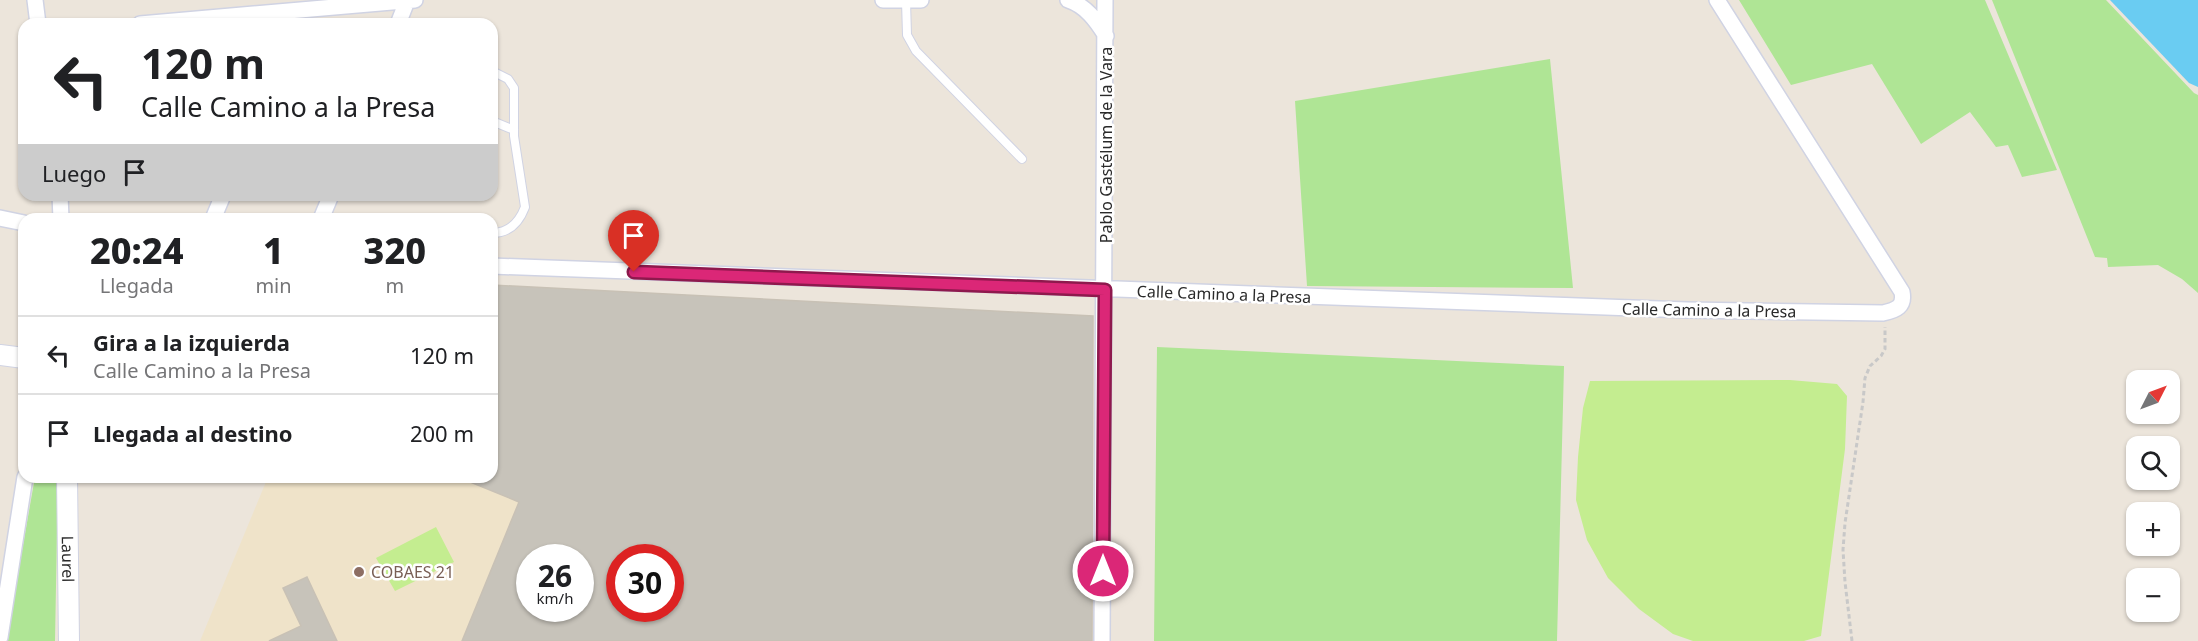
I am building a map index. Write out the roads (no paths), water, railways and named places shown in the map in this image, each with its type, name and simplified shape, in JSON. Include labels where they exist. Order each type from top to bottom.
[{"type":"street","points":[[34,0],[37,18]]},
{"type":"street","points":[[209,18],[415,0]]},
{"type":"street","points":[[883,0],[914,1]]},
{"type":"street","points":[[1068,0],[1093,15],[1106,36]]},
{"type":"street","name":"Pablo Gastélum de la Vara","points":[[1102,641],[1105,0]]},
{"type":"street","name":"Calle Camino a la Presa","points":[[498,266],[1688,310],[1883,313],[1895,310],[1903,300],[1902,292],[1717,0]]},
{"type":"street","points":[[400,18],[406,1]]},
{"type":"street","points":[[0,219],[18,222]]},
{"type":"street","points":[[0,355],[18,357]]},
{"type":"street","points":[[0,637],[24,483]]},
{"type":"street","name":"Laurel","points":[[68,483],[69,641]]},
{"type":"lane","points":[[914,1],[907,35],[916,51],[1022,159]]},
{"type":"lane","points":[[498,74],[508,79],[514,88],[516,156],[525,207],[513,227],[498,233]]},
{"type":"lane","points":[[498,123],[514,130]]},
{"type":"water","points":[[2110,0],[2198,0],[2198,87],[2189,83]]},
{"type":"place","name":"COBAES 21","points":[[359,572]]}]
